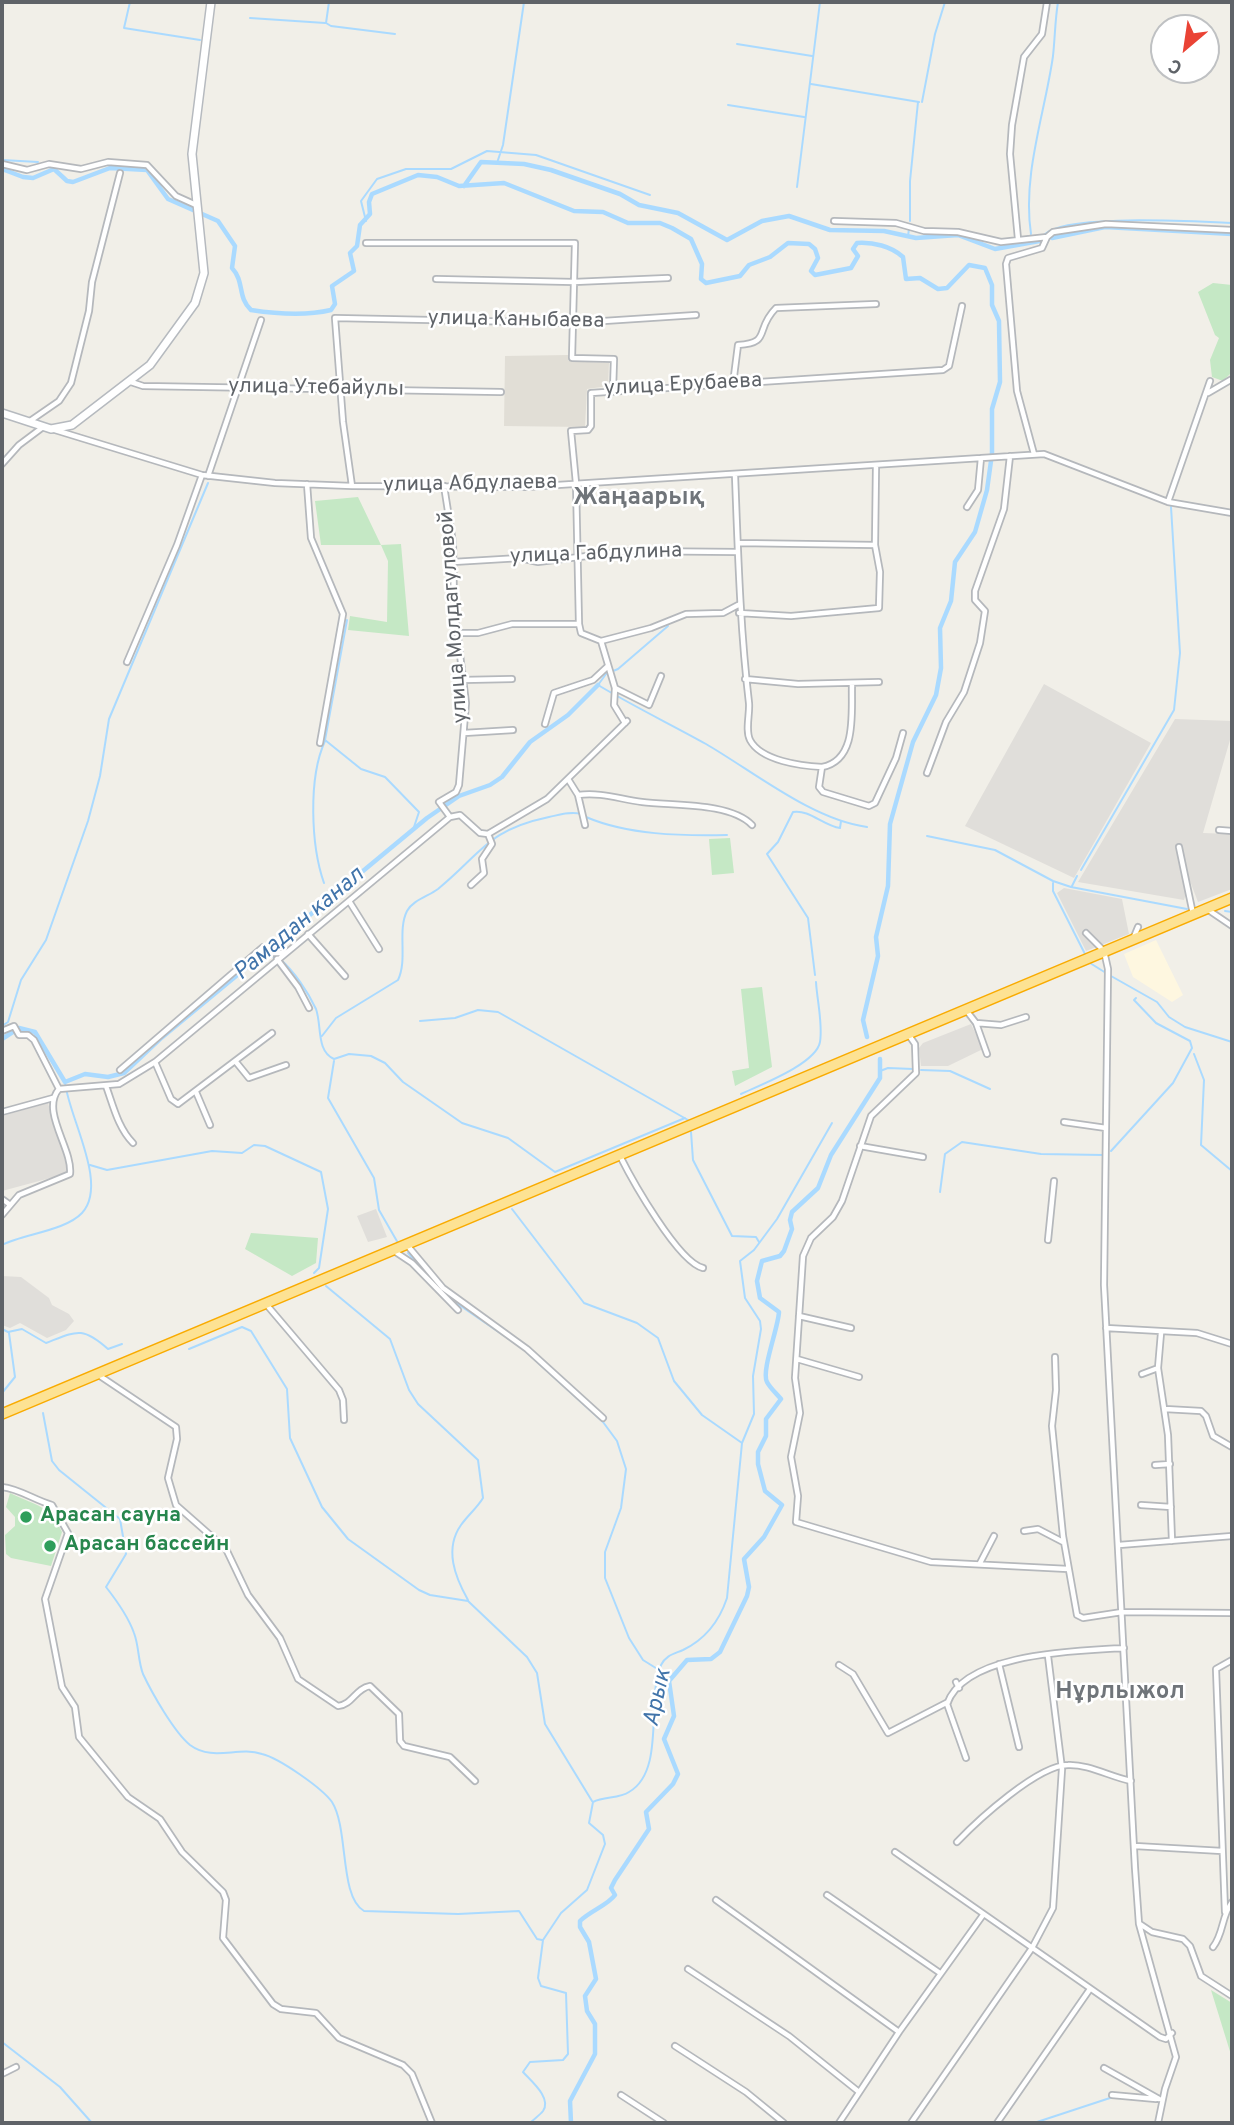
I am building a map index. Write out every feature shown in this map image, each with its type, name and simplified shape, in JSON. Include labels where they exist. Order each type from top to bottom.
[{"type":"highway","points":[[2,1414],[1232,898]]},
{"type":"main road","points":[[47,428],[72,425],[131,382],[162,350],[201,291],[204,273],[192,154],[211,2]]},
{"type":"main road","name":"улица Абдулаева","points":[[2,413],[47,428]]},
{"type":"street","points":[[1017,239],[1010,154],[1012,125],[1024,57],[1042,34],[1047,2]]},
{"type":"street","points":[[2,164],[27,170],[49,164],[81,169],[108,162],[147,165],[176,196],[197,210]]},
{"type":"street","points":[[29,422],[59,401],[71,383],[89,312],[92,282],[120,173]]},
{"type":"street","points":[[834,221],[896,223],[924,231],[973,235],[994,242],[1047,237]]},
{"type":"street","points":[[1034,454],[1017,391],[1006,264],[1008,258],[1042,248],[1047,237],[1053,232],[1106,223],[1232,230]]},
{"type":"street","points":[[366,243],[575,243],[572,358],[614,359],[613,390]]},
{"type":"street","points":[[436,279],[574,282],[668,278]]},
{"type":"street","points":[[733,384],[737,345],[755,344],[759,341],[761,327],[776,308],[876,303]]},
{"type":"street","name":"улица Ерубаева","points":[[579,624],[576,483],[571,431],[588,430],[591,426],[591,393],[943,370],[949,366],[962,306]]},
{"type":"street","name":"улица Каныбаева","points":[[340,389],[335,318],[573,323],[696,316]]},
{"type":"street","points":[[127,662],[205,476],[261,320]]},
{"type":"street","points":[[1207,394],[1232,379]]},
{"type":"street","points":[[1168,502],[1210,381]]},
{"type":"street","name":"улица Утебайулы","points":[[131,382],[143,386],[501,392]]},
{"type":"street","points":[[340,389],[352,486]]},
{"type":"street","points":[[2,464],[19,445],[47,428]]},
{"type":"street","name":"улица Абдулаева","points":[[47,428],[205,476],[352,486],[576,483],[1034,454],[1058,458],[1168,502],[1232,513]]},
{"type":"street","points":[[927,773],[946,722],[961,700],[980,643],[985,611],[975,600],[975,591],[1004,509],[1010,456]]},
{"type":"street","points":[[967,507],[978,490],[981,458]]},
{"type":"street","points":[[739,613],[791,616],[879,608],[880,572],[875,545],[876,466]]},
{"type":"street","points":[[735,475],[738,605],[751,742],[790,765],[822,767],[836,764],[841,760],[850,736],[852,684]]},
{"type":"street","points":[[307,484],[311,538],[343,614],[320,743]]},
{"type":"street","name":"улица Молдагуловой","points":[[444,486],[466,703],[459,785],[456,792],[439,802],[450,817]]},
{"type":"street","points":[[738,543],[875,545]]},
{"type":"street","name":"улица Габдулина","points":[[453,562],[578,559],[628,551],[738,552]]},
{"type":"street","points":[[457,633],[478,633],[512,624],[579,624],[581,633],[601,642],[651,628],[686,614],[723,613],[738,605]]},
{"type":"street","points":[[59,1089],[106,1086],[127,1081],[155,1062],[450,817],[460,815],[480,833],[488,834],[547,799],[626,722],[614,705],[615,688],[601,642]]},
{"type":"street","points":[[545,724],[554,693],[593,680],[608,666]]},
{"type":"street","points":[[615,688],[649,705],[661,676]]},
{"type":"street","points":[[462,680],[512,679]]},
{"type":"street","points":[[745,679],[798,684],[879,682]]},
{"type":"street","points":[[464,733],[513,730]]},
{"type":"street","points":[[822,767],[819,787],[823,792],[869,806],[875,803],[896,758],[903,733]]},
{"type":"street","points":[[568,779],[578,795],[585,825]]},
{"type":"street","points":[[578,795],[597,792],[644,802],[677,803],[729,813],[746,819],[752,825]]},
{"type":"street","points":[[1219,830],[1232,831]]},
{"type":"street","points":[[471,885],[484,873],[482,859],[492,844],[488,834]]},
{"type":"street","points":[[1179,847],[1193,914]]},
{"type":"street","points":[[1182,899],[1189,901]]},
{"type":"street","points":[[349,901],[379,949]]},
{"type":"street","points":[[1206,909],[1232,926]]},
{"type":"street","points":[[1132,940],[1138,927]]},
{"type":"street","points":[[1086,933],[1104,951],[1108,969],[1106,1328],[1139,1924],[1172,2034],[1176,2060],[1161,2100],[1158,2123]]},
{"type":"street","points":[[308,934],[345,976]]},
{"type":"street","points":[[120,1070],[263,947],[271,953],[283,953]]},
{"type":"street","points":[[277,959],[298,987],[309,1008]]},
{"type":"street","points":[[966,1009],[976,1023],[987,1054]]},
{"type":"street","points":[[976,1023],[1001,1025],[1026,1017]]},
{"type":"street","points":[[2,1031],[13,1026],[19,1035],[29,1035],[34,1040],[59,1089]]},
{"type":"street","points":[[155,1062],[174,1103],[195,1092],[272,1033]]},
{"type":"street","points":[[908,1034],[915,1044],[916,1073],[876,1110],[860,1146],[842,1201],[833,1217],[811,1238],[806,1248],[800,1276],[795,1378],[800,1413],[791,1457],[799,1496],[796,1521],[915,1560],[1068,1569]]},
{"type":"street","points":[[236,1062],[249,1078],[286,1065]]},
{"type":"street","points":[[106,1086],[121,1126],[133,1143]]},
{"type":"street","points":[[2,1215],[9,1204],[32,1188],[71,1174],[54,1098],[59,1089]]},
{"type":"street","points":[[195,1092],[210,1125]]},
{"type":"street","points":[[2,1112],[54,1098]]},
{"type":"street","points":[[1064,1122],[1106,1128]]},
{"type":"street","points":[[860,1146],[923,1157]]},
{"type":"street","points":[[620,1155],[635,1185],[687,1259],[703,1268]]},
{"type":"street","points":[[1048,1240],[1054,1181]]},
{"type":"street","points":[[2,1199],[9,1204]]},
{"type":"street","points":[[407,1244],[443,1288],[527,1349],[603,1418]]},
{"type":"street","points":[[393,1250],[412,1263],[458,1310]]},
{"type":"street","points":[[266,1304],[339,1390],[344,1420]]},
{"type":"street","points":[[799,1316],[851,1328]]},
{"type":"street","points":[[1106,1328],[1208,1334],[1232,1344]]},
{"type":"street","points":[[1161,1333],[1158,1368],[1170,1464],[1172,1541]]},
{"type":"street","points":[[1055,1357],[1056,1390],[1052,1426],[1064,1542],[1079,1617],[1122,1612],[1232,1613]]},
{"type":"street","points":[[797,1359],[859,1377]]},
{"type":"street","points":[[1142,1374],[1158,1368]]},
{"type":"street","points":[[97,1374],[175,1425],[178,1434],[168,1478],[174,1501],[226,1549],[248,1595],[276,1631],[298,1679],[338,1706],[347,1704],[363,1687],[370,1686],[399,1714],[400,1741],[404,1746],[417,1752],[450,1757],[475,1781]]},
{"type":"street","points":[[1165,1409],[1201,1411],[1206,1416],[1213,1436],[1232,1447]]},
{"type":"street","points":[[1155,1465],[1170,1464]]},
{"type":"street","points":[[2,1487],[21,1491],[34,1500],[52,1505],[68,1533],[45,1599],[62,1688],[75,1707],[79,1737],[85,1748],[128,1797],[160,1819],[182,1852],[223,1892],[226,1900],[223,1938],[273,2004],[281,2009],[316,2013],[339,2038],[403,2065],[412,2074],[432,2123]]},
{"type":"street","points":[[1141,1506],[1171,1507]]},
{"type":"street","points":[[1024,1531],[1038,1529],[1064,1542]]},
{"type":"street","points":[[1119,1545],[1232,1535]]},
{"type":"street","points":[[980,1563],[994,1536]]},
{"type":"street","points":[[839,1665],[853,1674],[888,1733],[948,1702],[959,1688],[999,1664],[1023,1656],[1124,1648]]},
{"type":"street","points":[[911,2123],[1032,1948],[1053,1908],[1062,1765],[1048,1656]]},
{"type":"street","points":[[1213,1947],[1220,1938],[1225,1912],[1216,1669],[1232,1660]]},
{"type":"street","points":[[999,1664],[1018,1747]]},
{"type":"street","points":[[956,1682],[959,1688]]},
{"type":"street","points":[[948,1702],[966,1758]]},
{"type":"street","points":[[957,1842],[1018,1789],[1062,1765],[1072,1765],[1131,1781]]},
{"type":"street","points":[[1135,1846],[1222,1851]]},
{"type":"street","points":[[895,1852],[1162,2039],[1172,2034]]},
{"type":"street","points":[[827,1895],[940,1973]]},
{"type":"street","points":[[716,1900],[899,2032]]},
{"type":"street","points":[[1225,1912],[1232,1902]]},
{"type":"street","points":[[839,2123],[899,2032],[983,1915]]},
{"type":"street","points":[[1139,1924],[1150,1931],[1183,1939],[1190,1946],[1200,1976],[1232,1996]]},
{"type":"street","points":[[688,1969],[789,2036],[859,2092]]},
{"type":"street","points":[[997,2123],[1090,1989]]},
{"type":"street","points":[[676,2046],[746,2092],[784,2123]]},
{"type":"street","points":[[2,2074],[16,2067]]},
{"type":"street","points":[[1104,2068],[1161,2100]]},
{"type":"street","points":[[621,2095],[664,2123]]},
{"type":"street","points":[[1112,2095],[1161,2100]]},
{"type":"shaded area","points":[[568,355],[568,361],[609,363],[608,386],[587,389],[585,427],[504,426],[505,356]]},
{"type":"shaded area","points":[[1044,684],[1151,743],[1074,878],[965,826]]},
{"type":"shaded area","points":[[1175,719],[1232,721],[1232,733],[1203,833],[1232,834],[1232,889],[1198,902],[1190,881],[1184,900],[1078,882]]},
{"type":"shaded area","points":[[1064,888],[1122,899],[1129,934],[1086,951],[1057,893]]},
{"type":"shaded area","points":[[1156,940],[1183,995],[1172,1002],[1133,977],[1124,954]]},
{"type":"shaded area","points":[[971,1024],[983,1049],[948,1066],[921,1066],[919,1048],[923,1043]]},
{"type":"shaded area","points":[[48,1103],[69,1173],[2,1191],[2,1116]]},
{"type":"shaded area","points":[[376,1209],[387,1237],[368,1242],[357,1216]]},
{"type":"shaded area","points":[[2,1276],[21,1277],[49,1298],[52,1305],[69,1314],[74,1321],[66,1330],[47,1338],[20,1323],[10,1328],[2,1325]]},
{"type":"green space","points":[[1213,283],[1232,285],[1232,372],[1223,381],[1212,377],[1210,360],[1219,338],[1215,335],[1198,292]]},
{"type":"green space","points":[[358,497],[381,545],[321,545],[315,501]]},
{"type":"green space","points":[[401,544],[409,636],[348,630],[350,616],[387,622],[388,561],[381,545]]},
{"type":"green space","points":[[730,838],[734,873],[712,875],[709,839]]},
{"type":"green space","points":[[762,987],[772,1067],[735,1086],[732,1071],[749,1068],[741,989]]},
{"type":"green space","points":[[251,1233],[318,1238],[316,1263],[292,1276],[245,1249]]},
{"type":"green space","name":"Арасан сауна","points":[[10,1493],[41,1507],[57,1523],[62,1532],[51,1566],[11,1558],[6,1554],[5,1535],[15,1526],[15,1517],[6,1507]]},
{"type":"green space","points":[[1211,1990],[1232,2003],[1232,2058]]},
{"type":"waterway","points":[[130,2],[124,28],[200,40]]},
{"type":"waterway","points":[[329,2],[326,23],[331,26],[395,34]]},
{"type":"waterway","points":[[497,163],[503,145],[524,2]]},
{"type":"waterway","points":[[797,187],[820,2]]},
{"type":"waterway","points":[[922,102],[935,34],[945,2]]},
{"type":"waterway","points":[[1031,234],[1029,212],[1032,167],[1053,56],[1058,2]]},
{"type":"waterway","points":[[250,18],[325,23]]},
{"type":"waterway","points":[[737,44],[812,56]]},
{"type":"waterway","points":[[811,84],[919,102]]},
{"type":"waterway","points":[[910,221],[910,181],[918,102]]},
{"type":"waterway","points":[[728,105],[804,117]]},
{"type":"waterway","points":[[366,221],[361,201],[377,179],[406,169],[451,169],[487,151],[536,155],[650,195]]},
{"type":"waterway","points":[[2,160],[38,162]]},
{"type":"waterway","points":[[464,186],[481,162],[524,164],[551,170],[620,194],[639,205],[678,213],[727,240],[762,221],[789,216],[830,230],[884,231],[916,238],[958,235],[995,249],[1045,240]]},
{"type":"waterway","points":[[2,169],[33,178],[54,169],[67,181],[73,182],[110,168],[147,170],[168,199],[218,221],[235,246],[232,268],[247,305],[251,310],[271,313],[302,314],[331,310],[335,304],[332,286],[354,271],[350,253],[357,246],[360,225],[370,214],[369,202],[372,194],[418,175],[437,177],[459,186],[504,183],[574,211],[603,212],[628,223],[660,223],[691,239],[702,264],[701,279],[706,283],[740,276],[749,265],[770,257],[788,243],[809,244],[815,249],[818,258],[811,271],[815,275],[851,268],[858,256],[853,249],[857,243],[875,244],[893,250],[903,257],[906,279],[920,278],[938,289],[947,288],[969,265],[985,268],[992,285],[992,305],[999,321],[1000,382],[992,409],[992,454]]},
{"type":"waterway","points":[[1044,235],[1056,228],[1103,221],[1232,223]]},
{"type":"waterway","points":[[1052,238],[1105,227],[1232,234]]},
{"type":"waterway","points":[[908,236],[909,229]]},
{"type":"waterway","points":[[867,1037],[863,1020],[878,956],[876,937],[888,886],[890,824],[913,742],[936,695],[941,668],[940,628],[951,601],[955,562],[975,532],[987,490],[991,461]]},
{"type":"waterway","points":[[2,1026],[8,1022],[21,980],[46,940],[88,821],[100,776],[109,719],[208,483]]},
{"type":"waterway","points":[[1081,870],[1174,710],[1180,653],[1171,507]]},
{"type":"waterway","points":[[347,620],[325,740],[361,769],[385,777],[419,812],[413,830]]},
{"type":"waterway","points":[[668,626],[618,669],[606,674],[598,685],[706,744],[805,805],[847,823],[867,827]]},
{"type":"waterway","name":"Рамадан канал","points":[[2,1039],[19,1028],[35,1032],[65,1082],[85,1074],[108,1077],[124,1073],[160,1039],[427,818],[459,796],[490,785],[502,777],[530,742],[568,715],[598,685]]},
{"type":"waterway","points":[[324,883],[316,850],[313,812],[316,774],[325,741]]},
{"type":"waterway","points":[[815,975],[808,918],[767,854],[778,842],[793,812],[805,813],[840,828],[841,821]]},
{"type":"waterway","points":[[322,1036],[336,1018],[398,980],[402,963],[404,919],[413,904],[438,889],[498,836],[528,822],[561,814],[581,814]]},
{"type":"waterway","points":[[586,817],[637,831],[727,835]]},
{"type":"waterway","points":[[927,836],[995,850],[1053,881],[1071,887],[1187,909]]},
{"type":"waterway","points":[[1072,886],[1077,876]]},
{"type":"waterway","points":[[1053,883],[1053,891],[1086,956]]},
{"type":"waterway","points":[[1225,911],[1232,912]]},
{"type":"waterway","points":[[262,955],[275,957]]},
{"type":"waterway","points":[[280,959],[313,1002],[322,1044],[328,1055],[334,1059],[349,1054],[371,1056],[385,1063],[403,1082],[462,1123],[508,1138],[555,1172],[685,1118]]},
{"type":"waterway","points":[[1090,963],[1106,973]]},
{"type":"waterway","points":[[1111,976],[1157,1002],[1169,1017],[1185,1027],[1232,1042]]},
{"type":"waterway","points":[[741,1094],[798,1066],[816,1050],[820,1042],[821,1028],[816,982]]},
{"type":"waterway","points":[[1111,1151],[1173,1083],[1192,1048],[1190,1041],[1156,1023],[1134,1000],[1136,998]]},
{"type":"waterway","points":[[420,1021],[455,1018],[478,1010],[498,1012],[688,1120]]},
{"type":"waterway","points":[[1194,1054],[1204,1080],[1201,1145],[1232,1171]]},
{"type":"waterway","points":[[571,2123],[570,2101],[595,2054],[595,2024],[587,2011],[585,1996],[596,1979],[589,1942],[580,1927],[580,1921],[615,1895],[611,1888],[615,1880],[649,1829],[646,1812],[673,1784],[678,1774],[664,1739],[674,1716],[669,1681],[687,1660],[711,1659],[720,1652],[747,1596],[749,1587],[744,1559],[764,1537],[782,1505],[765,1491],[758,1464],[758,1452],[766,1436],[766,1419],[781,1399],[768,1384],[766,1377],[779,1312],[760,1298],[757,1281],[762,1261],[780,1256],[784,1251],[792,1229],[792,1212],[818,1188],[831,1155],[880,1078],[880,1059]]},
{"type":"waterway","points":[[334,1061],[328,1098],[374,1178],[379,1210],[398,1243]]},
{"type":"waterway","points":[[880,1071],[888,1068],[913,1069]]},
{"type":"waterway","points":[[921,1070],[950,1071],[990,1089]]},
{"type":"waterway","points":[[2,1245],[75,1219],[89,1200],[89,1168],[65,1082]]},
{"type":"waterway","name":"Арык","points":[[530,2123],[543,2111],[545,2101],[523,2072],[530,2062],[563,2060],[568,2054],[566,1993],[541,1986],[538,1978],[543,1940],[561,1913],[587,1890],[605,1844],[603,1835],[589,1823],[593,1802],[625,1794],[640,1782],[648,1768],[657,1679],[661,1665],[668,1657],[691,1646],[705,1635],[716,1622],[727,1598],[742,1443],[754,1414],[753,1376],[761,1329],[760,1321],[745,1298],[740,1261],[754,1250],[777,1219],[832,1123]]},
{"type":"waterway","points":[[691,1132],[693,1160],[732,1236],[756,1237],[759,1242]]},
{"type":"waterway","points":[[940,1192],[945,1154],[962,1142],[1041,1154],[1103,1155]]},
{"type":"waterway","points":[[90,1165],[107,1170],[212,1151],[242,1153],[254,1145],[265,1146],[321,1172],[328,1209],[319,1268],[314,1273]]},
{"type":"waterway","points":[[512,1209],[584,1303],[637,1323],[658,1338],[674,1381],[702,1415],[742,1443]]},
{"type":"waterway","points":[[408,1253],[435,1284]]},
{"type":"waterway","points":[[326,1286],[390,1339],[409,1390],[418,1404],[478,1460],[483,1498],[456,1534],[452,1553],[459,1582],[468,1600]]},
{"type":"waterway","points":[[449,1298],[522,1348],[603,1422],[617,1441],[626,1469],[621,1508],[605,1552],[605,1578],[629,1638],[643,1660],[659,1670]]},
{"type":"waterway","points":[[189,1349],[242,1327],[251,1331],[287,1389],[290,1438],[322,1507],[348,1539],[419,1590],[430,1595],[468,1601],[527,1657],[537,1673],[545,1724],[592,1801]]},
{"type":"waterway","points":[[2,1329],[8,1332],[22,1329],[46,1343],[79,1333],[92,1337],[108,1349],[122,1344]]},
{"type":"waterway","points":[[2,1393],[15,1377],[9,1333]]},
{"type":"waterway","points":[[43,1413],[52,1461],[59,1470],[120,1519],[126,1554],[106,1587],[132,1627],[141,1669],[147,1682],[184,1739],[199,1750],[208,1752],[253,1752],[269,1757],[300,1774],[327,1796],[332,1802],[341,1828],[351,1892],[364,1911],[458,1914],[519,1911],[537,1939],[542,1940]]},
{"type":"waterway","points":[[2,2042],[60,2087],[92,2123]]},
{"type":"waterway","points":[[1034,2123],[1113,2097]]},
{"type":"place","name":"Арасан сауна","points":[[26,1517]]},
{"type":"place","name":"Арасан бассейн","points":[[50,1546]]},
{"type":"district","name":"Жаңаарық","points":[[639,499]]},
{"type":"district","name":"Нұрлыжол","points":[[1120,1693]]}]
